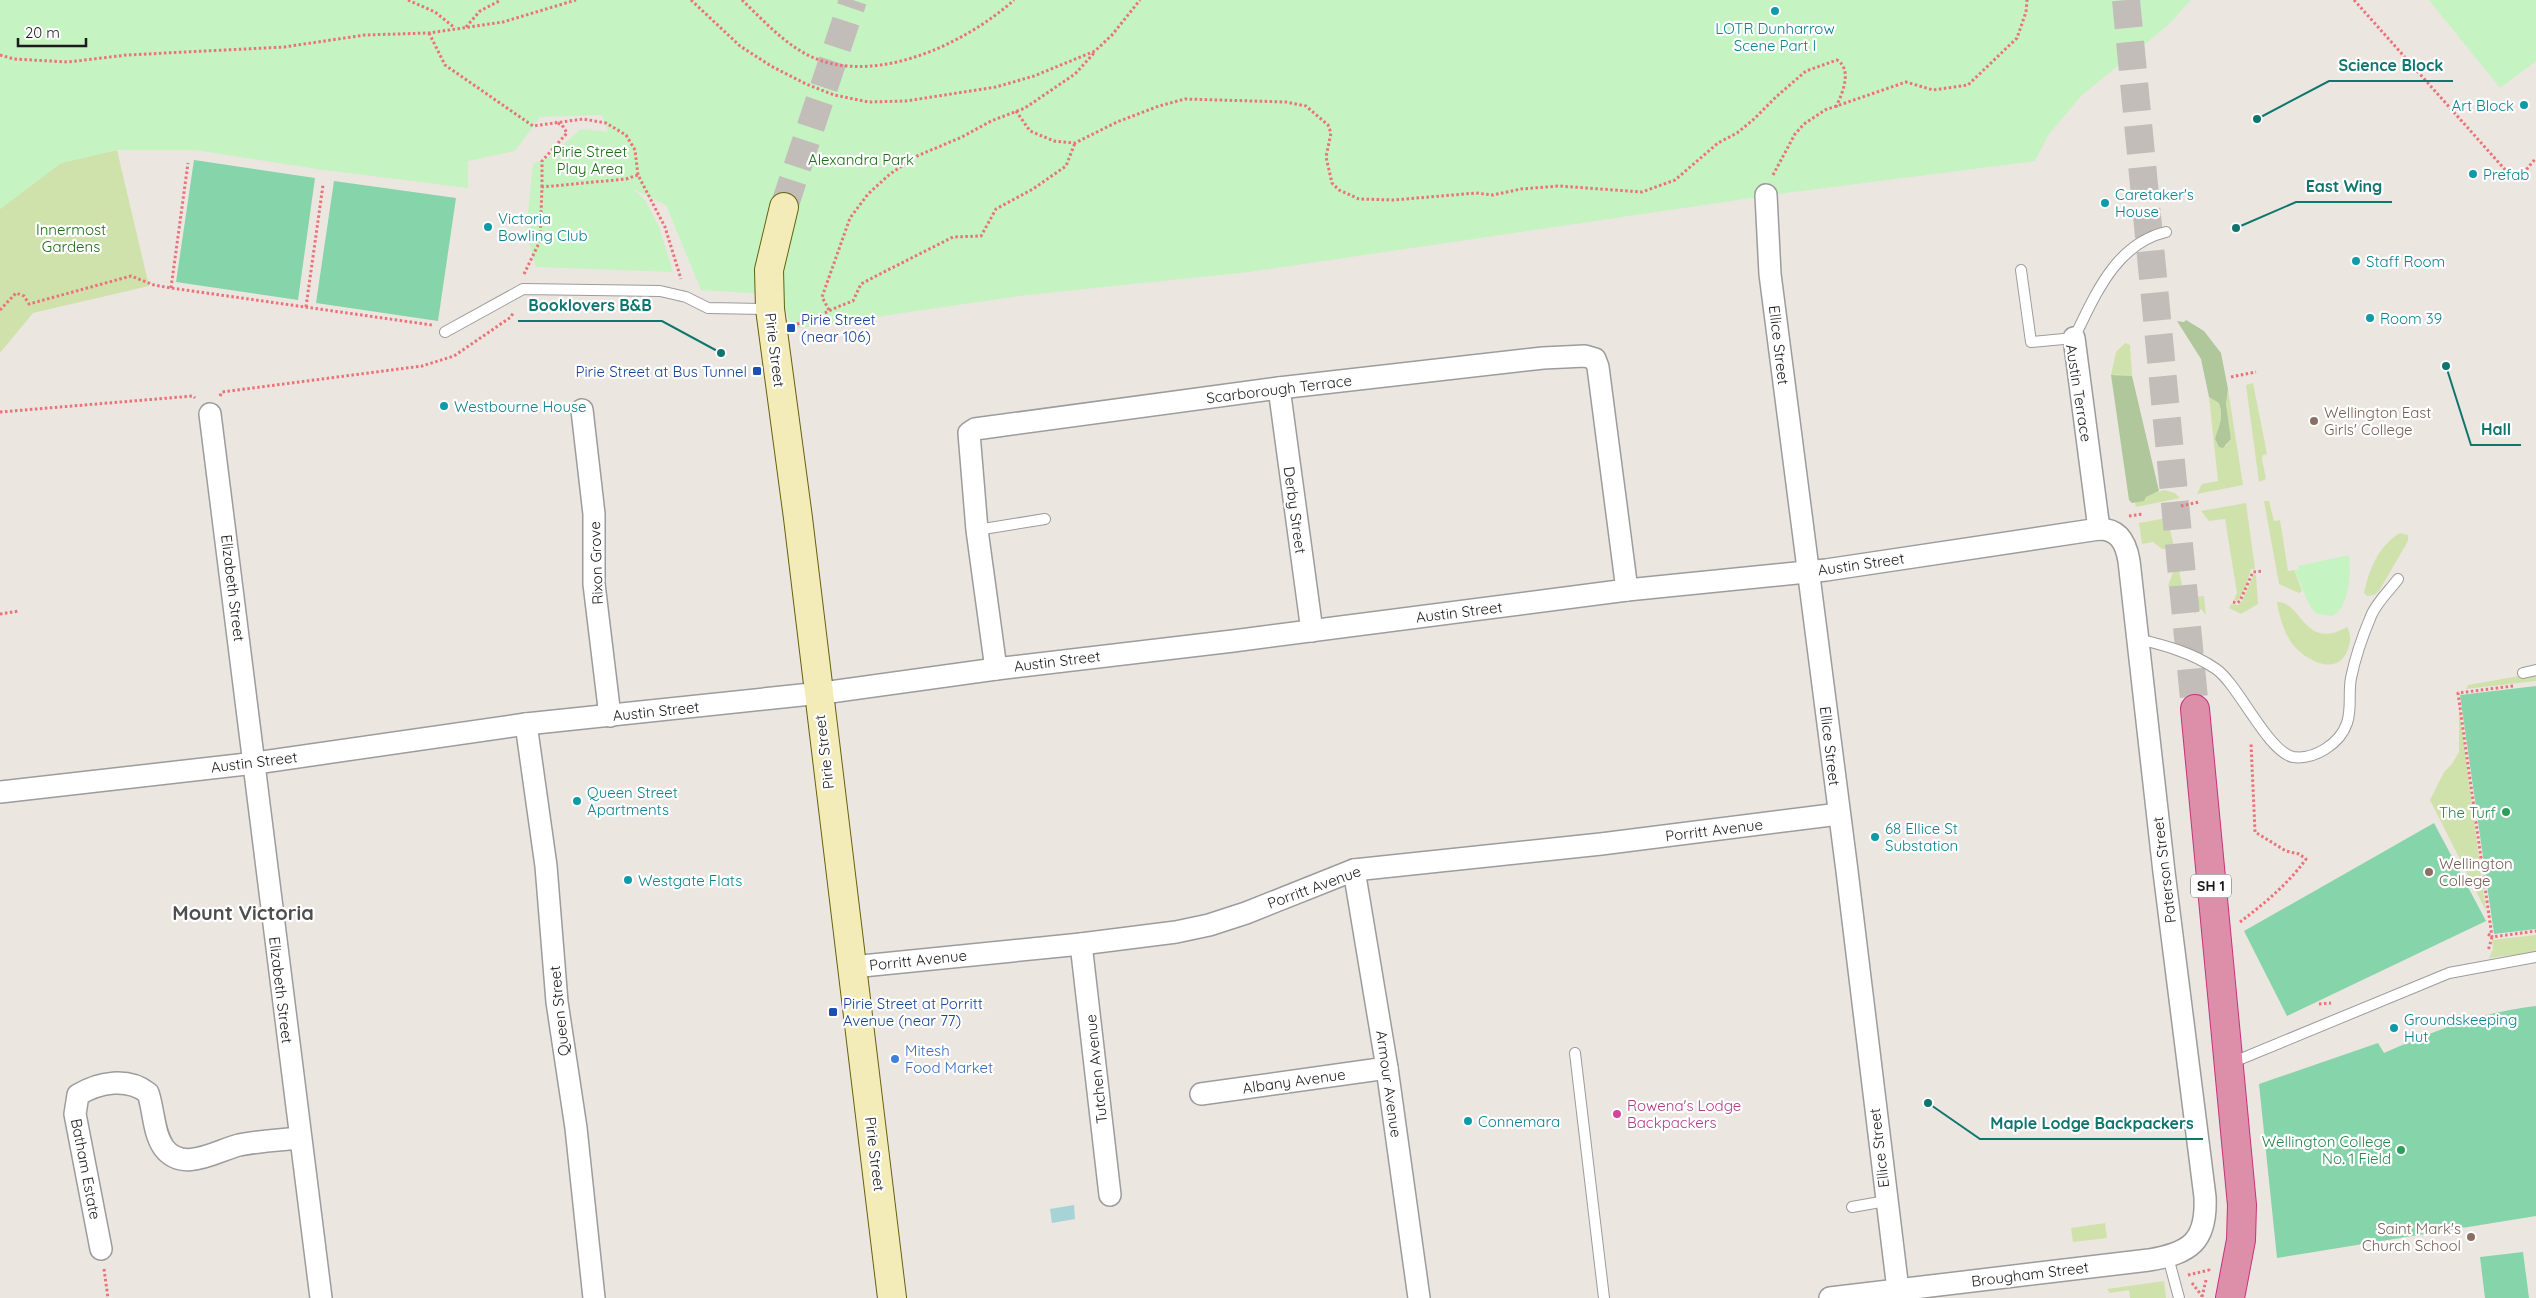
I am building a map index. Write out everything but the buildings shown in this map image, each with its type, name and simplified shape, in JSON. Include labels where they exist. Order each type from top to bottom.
[{"type":"highway","name":"SH 1","points":[[2195,709],[2242,1205],[2241,1240],[2230,1298]]},
{"type":"street","name":"Ellice Street","points":[[1766,195],[1770,274],[1898,1294]]},
{"type":"street","name":"Pirie Street","points":[[784,207],[770,261],[770,309],[798,518],[817,693],[892,1298]]},
{"type":"street","name":"Austin Terrace","points":[[2074,338],[2111,526]]},
{"type":"street","name":"Scarborough Terrace","points":[[996,668],[978,530],[969,433],[974,429],[1279,388],[1543,358],[1584,356],[1595,359],[1598,368],[1627,590]]},
{"type":"street","name":"Derby Street","points":[[1279,388],[1312,631]]},
{"type":"street","name":"Rixon Grove","points":[[582,410],[594,514],[594,584],[610,716]]},
{"type":"street","name":"Elizabeth Street","points":[[210,414],[256,763],[265,862],[321,1298]]},
{"type":"street","name":"Austin Street","points":[[0,792],[256,763],[526,724],[817,693],[996,668],[1312,631],[1627,590],[1808,571],[2111,526]]},
{"type":"street","name":"Paterson Street","points":[[2111,526],[2123,541],[2127,552],[2206,1213]]},
{"type":"street","name":"Queen Street","points":[[526,724],[546,866],[557,1002],[576,1128],[594,1298]]},
{"type":"street","name":"Porritt Avenue","points":[[852,967],[1081,944],[1209,925],[1354,870],[1601,844],[1839,814]]},
{"type":"street","name":"Armour Avenue","points":[[1354,870],[1387,1068],[1419,1298]]},
{"type":"street","name":"Tutchen Avenue","points":[[1081,944],[1110,1195]]},
{"type":"street","name":"Albany Avenue","points":[[1201,1094],[1387,1068]]},
{"type":"street","name":"Batham Estate","points":[[102,1249],[75,1114],[78,1095],[88,1089],[124,1083],[138,1084],[148,1093],[156,1133],[163,1148],[173,1157],[202,1159],[238,1146],[300,1138]]},
{"type":"street","name":"Brougham Street","points":[[1830,1298],[1898,1294],[2168,1257],[2183,1251],[2199,1238],[2206,1213]]},
{"type":"lane","points":[[2074,338],[2099,288],[2118,261],[2144,239],[2166,232]]},
{"type":"lane","name":"Austin Terrace","points":[[2021,270],[2031,342],[2074,338]]},
{"type":"lane","points":[[446,332],[523,289],[660,290],[686,297],[708,308],[770,309]]},
{"type":"lane","points":[[978,530],[1045,519]]},
{"type":"lane","points":[[2138,639],[2170,646],[2216,669],[2225,677],[2261,728],[2290,756],[2299,758],[2316,754],[2335,741],[2346,724],[2351,701],[2351,678],[2372,614],[2398,579]]},
{"type":"lane","points":[[2523,672],[2536,670]]},
{"type":"lane","points":[[2229,1064],[2449,974],[2536,957]]},
{"type":"lane","points":[[1575,1053],[1604,1298]]},
{"type":"lane","points":[[1852,1207],[1886,1201]]},
{"type":"lane","points":[[2168,1257],[2179,1298]]},
{"type":"path","points":[[408,0],[435,12],[456,29]]},
{"type":"path","points":[[466,27],[480,11],[501,0]]},
{"type":"path","points":[[0,55],[14,59],[68,62],[128,55],[257,49],[397,32],[429,33],[503,22],[576,0]]},
{"type":"path","points":[[692,0],[740,46],[770,66],[806,84],[834,95],[869,102],[906,101],[996,88],[1095,51]]},
{"type":"path","points":[[742,0],[799,51],[828,62],[853,68],[883,65],[918,56],[956,40],[1003,10],[1014,0]]},
{"type":"path","points":[[829,310],[822,296],[825,282],[850,218],[868,194],[890,174],[917,156],[1049,94],[1075,74],[1112,35],[1140,0]]},
{"type":"path","points":[[1766,195],[1778,164],[1795,134],[1814,117],[1825,110],[1906,82],[1934,90],[1968,85],[2017,38],[2026,12],[2027,0]]},
{"type":"path","points":[[2354,0],[2516,182],[2536,158]]},
{"type":"path","points":[[429,33],[445,65],[456,74],[492,95],[533,126],[582,119],[606,123],[626,135],[635,150],[638,174],[665,227],[686,297]]},
{"type":"path","points":[[1016,111],[1030,131],[1054,140],[1075,143],[1117,122],[1159,106],[1185,99],[1286,102],[1306,106],[1328,125],[1330,133],[1326,157],[1332,183],[1339,190],[1359,199],[1394,200],[1476,193],[1493,195],[1514,190],[1559,186],[1642,192],[1675,180],[1718,143],[1737,133],[1754,119],[1806,71],[1837,60],[1842,65],[1846,81],[1836,107]]},
{"type":"path","points":[[0,412],[193,396],[210,414],[222,392],[422,366],[454,356],[511,317],[523,289],[524,269],[540,241],[542,161],[567,133],[562,125],[554,122]]},
{"type":"path","points":[[813,319],[829,310],[853,302],[861,284],[953,237],[981,236],[996,209],[1033,189],[1066,166],[1075,143]]},
{"type":"path","points":[[171,288],[188,163]]},
{"type":"path","points":[[542,187],[626,179],[638,174]]},
{"type":"path","points":[[306,307],[323,185]]},
{"type":"path","points":[[0,310],[16,293],[24,296],[29,304],[131,276],[154,285],[171,288],[444,326],[446,332]]},
{"type":"path","points":[[2231,377],[2256,372]]},
{"type":"path","points":[[2181,506],[2199,502]]},
{"type":"path","points":[[2111,526],[2143,514]]},
{"type":"path","points":[[2233,602],[2237,603],[2240,600],[2253,572],[2263,570]]},
{"type":"path","points":[[0,614],[19,611]]},
{"type":"path","points":[[2487,957],[2492,937],[2458,693],[2517,686]]},
{"type":"path","points":[[2241,931],[2240,922],[2258,909],[2298,870],[2306,859],[2299,854],[2286,851],[2255,832],[2253,752]]},
{"type":"path","points":[[2488,934],[2492,937],[2536,932]]},
{"type":"path","points":[[2319,1004],[2324,1003]]},
{"type":"path","points":[[102,1249],[108,1298]]},
{"type":"path","points":[[2202,1297],[2192,1282],[2183,1276],[2209,1270]]},
{"type":"green space","name":"Alexandra Park","points":[[0,0],[2191,0],[2167,26],[2082,95],[2049,134],[2035,161],[1778,194],[1249,272],[1027,295],[793,329],[779,295],[701,290],[666,205],[633,189],[645,200],[659,227],[673,272],[536,267],[526,232],[533,164],[549,157],[581,129],[608,132],[602,115],[540,117],[515,151],[468,161],[468,188],[324,170],[195,150],[117,150],[61,163],[0,209]]},
{"type":"green space","points":[[2429,0],[2536,0],[2536,61],[2500,88]]},
{"type":"green space","name":"Innermost Gardens","points":[[117,150],[149,286],[33,313],[0,353],[0,209],[61,163]]},
{"type":"green space","points":[[194,160],[315,178],[298,300],[176,282]]},
{"type":"green space","points":[[334,181],[456,198],[438,321],[316,303]]},
{"type":"green space","points":[[2186,320],[2204,331],[2221,353],[2228,389],[2226,404],[2231,439],[2223,448],[2219,447],[2215,439],[2221,418],[2219,403],[2209,397],[2201,359],[2177,321],[2184,322]]},
{"type":"green space","points":[[2125,343],[2130,345],[2132,376],[2111,375],[2116,352]]},
{"type":"green space","points":[[2111,375],[2132,376],[2159,491],[2146,497],[2144,501],[2132,503],[2129,500]]},
{"type":"green space","points":[[2253,383],[2267,454],[2263,455],[2262,459],[2266,479],[2259,482],[2246,385]]},
{"type":"green space","points":[[2228,389],[2243,485],[2197,494],[2202,484],[2218,481],[2209,397],[2219,403],[2221,413],[2215,439],[2218,445],[2226,446],[2231,439],[2226,404]]},
{"type":"green space","points":[[2164,490],[2175,493],[2180,498],[2136,507],[2135,503],[2149,495]]},
{"type":"green space","points":[[2264,501],[2269,501],[2274,521],[2280,520],[2288,571],[2294,570],[2302,591],[2299,593],[2279,584]]},
{"type":"green space","points":[[2246,503],[2255,569],[2251,569],[2245,589],[2238,601],[2234,600],[2237,593],[2225,519],[2209,521],[2201,511]]},
{"type":"green space","points":[[2183,515],[2179,525],[2170,529],[2185,598],[2204,596],[2206,615],[2201,609],[2194,614],[2194,609],[2183,607],[2175,590],[2168,586],[2173,572],[2167,549],[2162,549],[2153,542],[2142,544],[2139,523]]},
{"type":"green space","points":[[2400,533],[2408,535],[2408,541],[2379,591],[2374,595],[2367,596],[2364,593],[2376,559],[2392,538]]},
{"type":"green space","points":[[2349,555],[2348,589],[2343,605],[2332,616],[2317,614],[2310,606],[2294,570],[2299,569],[2298,566]]},
{"type":"green space","points":[[2254,575],[2256,575],[2258,604],[2241,614],[2229,608],[2231,604],[2238,605],[2242,601]]},
{"type":"green space","points":[[2277,602],[2285,604],[2292,609],[2312,630],[2321,633],[2333,633],[2347,627],[2350,640],[2343,658],[2337,663],[2330,665],[2322,664],[2299,651],[2290,641],[2285,631]]},
{"type":"green space","points":[[2536,673],[2536,681],[2466,689],[2468,685]]},
{"type":"green space","name":"The Turf","points":[[2536,686],[2536,929],[2494,934],[2460,695]]},
{"type":"green space","points":[[2459,707],[2486,911],[2430,800],[2444,772],[2452,764],[2459,752]]},
{"type":"green space","points":[[2434,823],[2486,921],[2287,1016],[2244,931]]},
{"type":"green space","points":[[2536,935],[2536,952],[2489,958],[2493,949],[2492,940]]},
{"type":"green space","name":"Wellington College No. 1 Field","points":[[2536,1006],[2536,1216],[2277,1258],[2259,1084],[2378,1043],[2384,1053],[2476,1018]]},
{"type":"green space","points":[[2105,1223],[2107,1238],[2073,1242],[2071,1228]]},
{"type":"green space","points":[[2523,1252],[2529,1298],[2485,1298],[2480,1257]]},
{"type":"green space","points":[[2164,1281],[2166,1298],[2130,1298],[2129,1290],[2110,1293],[2107,1289]]},
{"type":"water","points":[[1074,1205],[1075,1219],[1052,1223],[1050,1209]]},
{"type":"tunnel","points":[[784,207],[853,0]]},
{"type":"tunnel","points":[[2126,0],[2195,709]]},
{"type":"place","name":"LOTR Dunharrow Scene Part I","points":[[1775,11]]},
{"type":"place","name":"Art Block","points":[[2524,105]]},
{"type":"place","name":"Science Block","points":[[2257,119]]},
{"type":"place","name":"Prefab","points":[[2473,174]]},
{"type":"place","name":"Caretaker's House","points":[[2105,203]]},
{"type":"place","name":"Victoria Bowling Club","points":[[488,227]]},
{"type":"place","name":"East Wing","points":[[2236,228]]},
{"type":"place","name":"Staff Room","points":[[2356,261]]},
{"type":"place","name":"Room 39","points":[[2370,318]]},
{"type":"place","name":"Pirie Street (near 106)","points":[[791,328]]},
{"type":"place","name":"Booklovers B&B","points":[[721,353]]},
{"type":"place","name":"Hall","points":[[2446,366]]},
{"type":"place","name":"Pirie Street at Bus Tunnel","points":[[757,371]]},
{"type":"place","name":"Westbourne House","points":[[444,406]]},
{"type":"place","name":"Wellington East Girls' College","points":[[2314,421]]},
{"type":"place","name":"Queen Street Apartments","points":[[577,801]]},
{"type":"place","name":"The Turf","points":[[2506,812]]},
{"type":"place","name":"68 Ellice St Substation","points":[[1875,837]]},
{"type":"place","name":"Wellington College","points":[[2429,872]]},
{"type":"place","name":"Westgate Flats","points":[[628,880]]},
{"type":"place","name":"Pirie Street at Porritt Avenue (near 77)","points":[[833,1012]]},
{"type":"place","name":"Groundskeeping Hut","points":[[2394,1028]]},
{"type":"place","name":"Mitesh Food Market","points":[[895,1059]]},
{"type":"place","name":"Maple Lodge Backpackers","points":[[1928,1103]]},
{"type":"place","name":"Rowena's Lodge Backpackers","points":[[1617,1114]]},
{"type":"place","name":"Connemara","points":[[1468,1121]]},
{"type":"place","name":"Wellington College No. 1 Field","points":[[2401,1150]]},
{"type":"place","name":"Saint Mark's Church School","points":[[2471,1237]]},
{"type":"district","name":"Mount Victoria","points":[[243,912]]},
{"type":"park label","name":"Pirie Street Play Area","points":[[590,160]]}]
